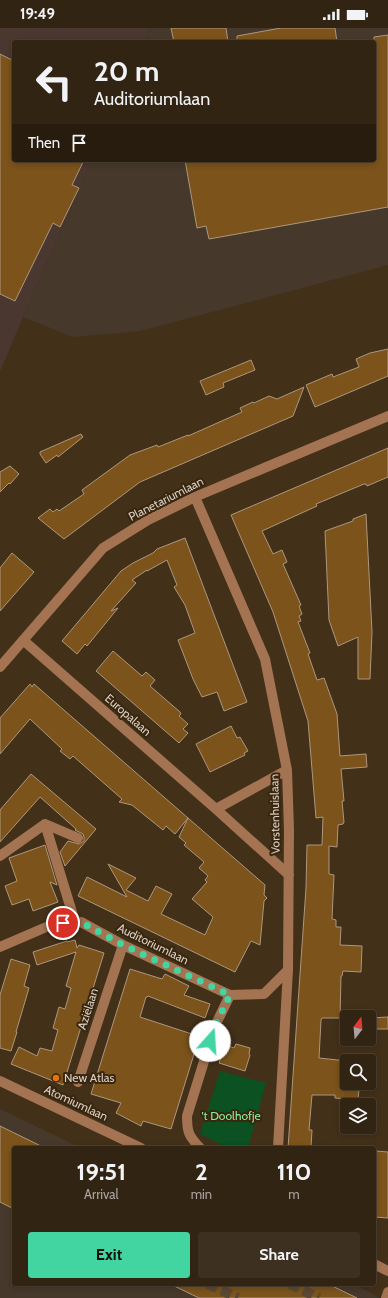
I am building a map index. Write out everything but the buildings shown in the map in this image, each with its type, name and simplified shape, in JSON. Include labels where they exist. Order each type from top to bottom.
[{"type":"street","name":"Planetariumlaan","points":[[0,667],[103,548],[148,520],[195,497],[388,416]]},
{"type":"street","name":"Vorstenhuislaan","points":[[195,497],[265,659],[287,770],[289,875],[288,970],[278,1146]]},
{"type":"street","name":"Europalaan","points":[[23,640],[289,875]]},
{"type":"street","points":[[216,809],[287,770]]},
{"type":"street","points":[[45,824],[78,838]]},
{"type":"street","points":[[0,856],[45,824]]},
{"type":"street","points":[[45,824],[74,922]]},
{"type":"street","name":"Auditoriumlaan","points":[[0,946],[51,925],[81,922],[123,945],[230,995],[264,994],[288,970]]},
{"type":"street","name":"Aziëlaan","points":[[78,1082],[123,945]]},
{"type":"street","points":[[198,1146],[189,1135],[187,1128],[187,1116],[215,1026],[230,995]]},
{"type":"street","name":"Atomiumlaan","points":[[0,1081],[137,1146]]},
{"type":"street","points":[[376,1265],[388,1271]]},
{"type":"street","points":[[386,1298],[388,1292]]},
{"type":"shaded area","points":[[0,28],[151,28],[146,40],[12,40],[12,162],[91,162],[0,372]]},
{"type":"shaded area","points":[[151,28],[388,28],[388,265],[140,331],[73,337],[23,317],[91,162],[376,162],[376,40],[146,40]]},
{"type":"shaded area","points":[[0,1109],[77,1146],[12,1146],[12,1286],[358,1286],[380,1298],[0,1298]]},
{"type":"green space","name":"'t Doolhofje","points":[[220,1071],[266,1083],[249,1146],[224,1146],[200,1134]]},
{"type":"tunnel","points":[[212,1286],[238,1298]]},
{"type":"tunnel","points":[[294,1286],[319,1298]]},
{"type":"place","name":"New Atlas","points":[[56,1078]]},
{"type":"route","points":[[63,923],[81,922],[123,945],[230,995],[215,1026],[210,1041]]}]
